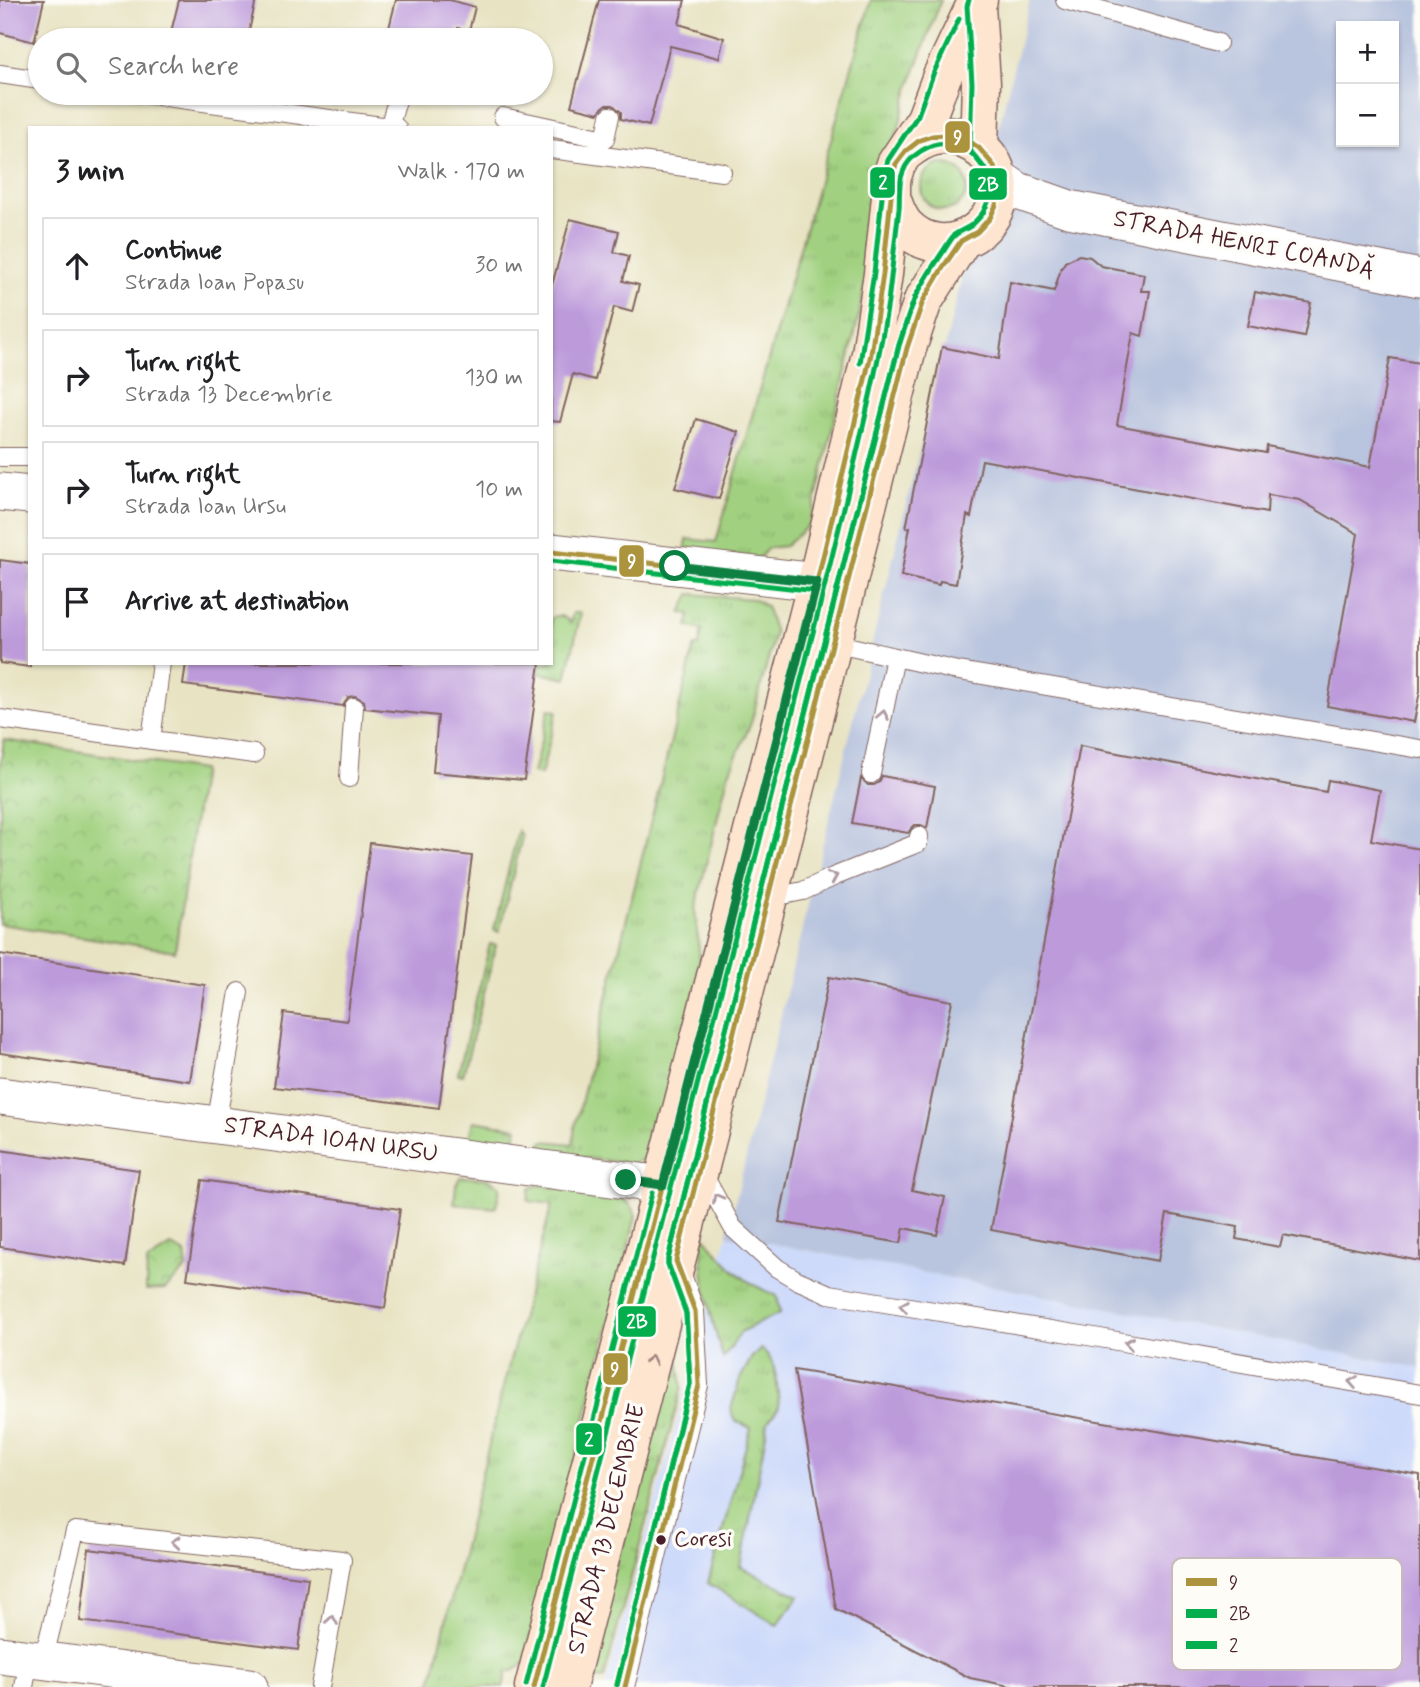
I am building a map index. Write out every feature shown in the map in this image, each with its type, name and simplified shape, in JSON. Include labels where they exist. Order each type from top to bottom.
[{"type":"main road","name":"STRADA 13 DECEMBRIE","points":[[534,1687],[817,582],[871,354],[883,274],[893,172],[926,119],[942,76],[977,3]]},
{"type":"main road","name":"STRADA 13 DECEMBRIE","points":[[567,1687],[907,348],[923,301],[996,205],[999,191],[988,162],[977,3]]},
{"type":"main road","points":[[906,151],[920,140],[945,135],[969,141],[988,162]]},
{"type":"main road","points":[[891,197],[896,214],[917,236],[946,243],[975,230]]},
{"type":"street","name":"STRADA HENRI COANDĂ","points":[[988,162],[1018,191],[1069,209],[1420,278]]},
{"type":"street","name":"STRADA HENRI COANDĂ","points":[[975,230],[1069,209]]},
{"type":"street","points":[[0,492],[28,495]]},
{"type":"street","points":[[553,552],[817,582]]},
{"type":"street","name":"STRADA IOAN URSU","points":[[0,1096],[663,1185]]},
{"type":"street","points":[[24,1666],[249,1687]]},
{"type":"lane","points":[[1065,0],[1218,43]]},
{"type":"lane","points":[[0,74],[28,78]]},
{"type":"lane","points":[[247,105],[385,126]]},
{"type":"lane","points":[[392,126],[397,105]]},
{"type":"lane","points":[[553,128],[605,139],[610,116]]},
{"type":"lane","points":[[503,117],[545,126]]},
{"type":"lane","points":[[553,149],[722,172]]},
{"type":"lane","points":[[0,457],[28,457]]},
{"type":"lane","points":[[833,643],[967,672],[1420,749]]},
{"type":"lane","points":[[871,774],[895,657]]},
{"type":"lane","points":[[151,740],[162,665]]},
{"type":"lane","points":[[349,778],[354,707]]},
{"type":"lane","points":[[0,719],[254,754]]},
{"type":"lane","points":[[768,898],[803,891],[918,843],[919,836]]},
{"type":"lane","points":[[216,1125],[239,992]]},
{"type":"lane","points":[[700,1168],[733,1228],[777,1268],[829,1294],[1108,1339],[1420,1394]]},
{"type":"lane","points":[[625,1687],[699,1385],[695,1311],[677,1261]]},
{"type":"lane","points":[[24,1666],[75,1531],[342,1560],[320,1687]]},
{"type":"shaded area","points":[[1030,0],[1420,0],[1420,1368],[727,1235]]},
{"type":"shaded area","name":"Coresi","points":[[727,1235],[1420,1368],[1420,1687],[605,1687]]},
{"type":"green space","points":[[871,0],[941,0],[910,85],[890,160],[858,319],[810,524],[785,546],[768,548],[759,558],[685,553],[687,539],[716,542]]},
{"type":"green space","points":[[944,164],[960,171],[967,187],[960,203],[944,210],[928,203],[921,187],[928,171]]},
{"type":"green space","points":[[690,594],[753,599],[766,606],[775,633],[751,723],[728,775],[695,910],[701,970],[652,1151],[646,1158],[632,1164],[539,1152],[543,1141],[573,1144],[694,648],[699,646],[702,630],[688,626],[690,614],[681,613]]},
{"type":"green space","points":[[573,613],[581,613],[566,679],[539,673],[540,665],[553,665],[553,617],[562,616],[570,623]]},
{"type":"green space","points":[[549,709],[557,711],[541,775],[533,773]]},
{"type":"green space","points":[[4,740],[202,770],[175,951],[0,924],[0,766]]},
{"type":"green space","points":[[518,831],[522,837],[499,932],[494,930]]},
{"type":"green space","points":[[490,944],[496,945],[463,1075],[458,1074]]},
{"type":"green space","points":[[473,1121],[518,1128],[513,1146],[468,1141]]},
{"type":"green space","points":[[460,1177],[490,1179],[500,1187],[496,1208],[454,1204],[456,1185]]},
{"type":"green space","points":[[539,1185],[624,1199],[633,1208],[636,1216],[524,1664],[513,1671],[507,1671],[503,1687],[452,1687],[431,1683],[501,1395],[552,1204],[528,1201],[530,1188]]},
{"type":"green space","points":[[704,1236],[736,1272],[754,1285],[777,1296],[780,1313],[742,1331],[723,1358],[704,1280]]},
{"type":"green space","points":[[171,1246],[185,1253],[187,1268],[165,1289],[146,1290],[147,1262]]},
{"type":"green space","points":[[675,1333],[682,1387],[604,1679],[586,1677]]},
{"type":"green space","points":[[761,1349],[774,1367],[779,1407],[768,1422],[741,1567],[799,1596],[777,1625],[708,1583],[751,1428],[734,1420],[731,1409],[740,1379],[752,1357]]},
{"type":"building","points":[[0,0],[44,0],[37,28],[28,28],[28,40],[0,33]]},
{"type":"building","points":[[179,0],[256,0],[250,28],[172,28]]},
{"type":"building","points":[[396,0],[450,0],[475,7],[470,28],[389,28]]},
{"type":"building","points":[[599,0],[685,0],[679,24],[724,38],[719,58],[670,46],[649,126],[621,119],[621,112],[613,105],[606,105],[599,113],[571,106]]},
{"type":"building","points":[[570,219],[619,231],[614,252],[629,256],[623,281],[639,285],[632,312],[614,307],[595,380],[573,374],[560,422],[553,421],[553,282]]},
{"type":"building","points":[[1079,255],[1090,257],[1101,266],[1144,274],[1141,291],[1150,291],[1142,336],[1133,333],[1117,425],[1266,453],[1267,446],[1370,467],[1390,358],[1420,363],[1420,691],[1414,722],[1327,706],[1358,534],[1300,500],[1268,495],[1267,513],[982,460],[971,517],[967,515],[956,584],[940,581],[939,585],[901,576],[910,527],[906,528],[942,347],[999,359],[1010,282],[1054,291],[1065,262]]},
{"type":"building","points":[[1255,292],[1311,303],[1304,337],[1248,326]]},
{"type":"building","points":[[696,419],[739,432],[719,499],[675,488]]},
{"type":"building","points":[[0,560],[28,564],[30,667],[0,663]]},
{"type":"building","points":[[186,665],[540,665],[524,780],[433,772],[438,716],[365,708],[364,701],[355,696],[348,697],[343,706],[183,685]]},
{"type":"building","points":[[1080,746],[1326,792],[1328,780],[1380,790],[1371,840],[1420,849],[1420,1261],[1283,1235],[1280,1247],[1236,1239],[1238,1227],[1167,1214],[1158,1261],[991,1230]]},
{"type":"building","points":[[882,776],[935,786],[927,828],[915,825],[908,833],[852,823],[861,778],[868,785],[874,785]]},
{"type":"building","points":[[370,843],[472,856],[439,1108],[274,1087],[284,1013],[347,1021]]},
{"type":"building","points":[[0,954],[205,985],[190,1081],[0,1053]]},
{"type":"building","points":[[829,977],[952,1001],[912,1190],[945,1197],[937,1235],[904,1228],[901,1243],[779,1222]]},
{"type":"building","points":[[0,1150],[139,1170],[125,1266],[0,1247]]},
{"type":"building","points":[[202,1180],[400,1209],[385,1308],[187,1279]]},
{"type":"building","points":[[794,1370],[1420,1475],[1420,1687],[1015,1687],[970,1678],[836,1609]]},
{"type":"building","points":[[89,1549],[308,1578],[298,1650],[80,1621]]},
{"type":"transit line","name":"2","points":[[617,1685],[690,1384],[686,1313],[668,1259],[899,345],[915,297],[934,265],[954,235],[972,225],[983,213],[988,202],[990,191],[986,170],[970,149],[972,83],[967,6],[969,0]]},
{"type":"transit line","name":"2","points":[[860,363],[874,273],[883,177],[888,160],[918,115],[934,72],[959,19]]},
{"type":"transit line","name":"9","points":[[534,1687],[817,582],[871,354],[883,274],[891,180],[896,164],[906,151],[920,140],[932,136],[957,137],[979,148],[994,166],[999,191],[990,218],[977,232],[961,241],[923,301],[907,348],[676,1261],[695,1311],[699,1385],[625,1687]]},
{"type":"transit line","name":"2B","points":[[543,1687],[847,495],[884,327],[901,176],[908,163],[921,151],[939,144],[955,145],[970,152],[981,164],[988,179],[989,196],[983,212],[969,227],[957,233],[927,276],[912,306],[899,345],[668,1259],[686,1313],[690,1384],[617,1685]]},
{"type":"transit line","name":"9","points":[[553,552],[817,582]]},
{"type":"transit line","name":"2B","points":[[553,561],[816,591]]},
{"type":"transit line","name":"2","points":[[526,1685],[652,1193]]},
{"type":"place","name":"Coresi","points":[[661,1540]]},
{"type":"route","points":[[626,1180],[663,1185],[817,582],[675,566]]}]
